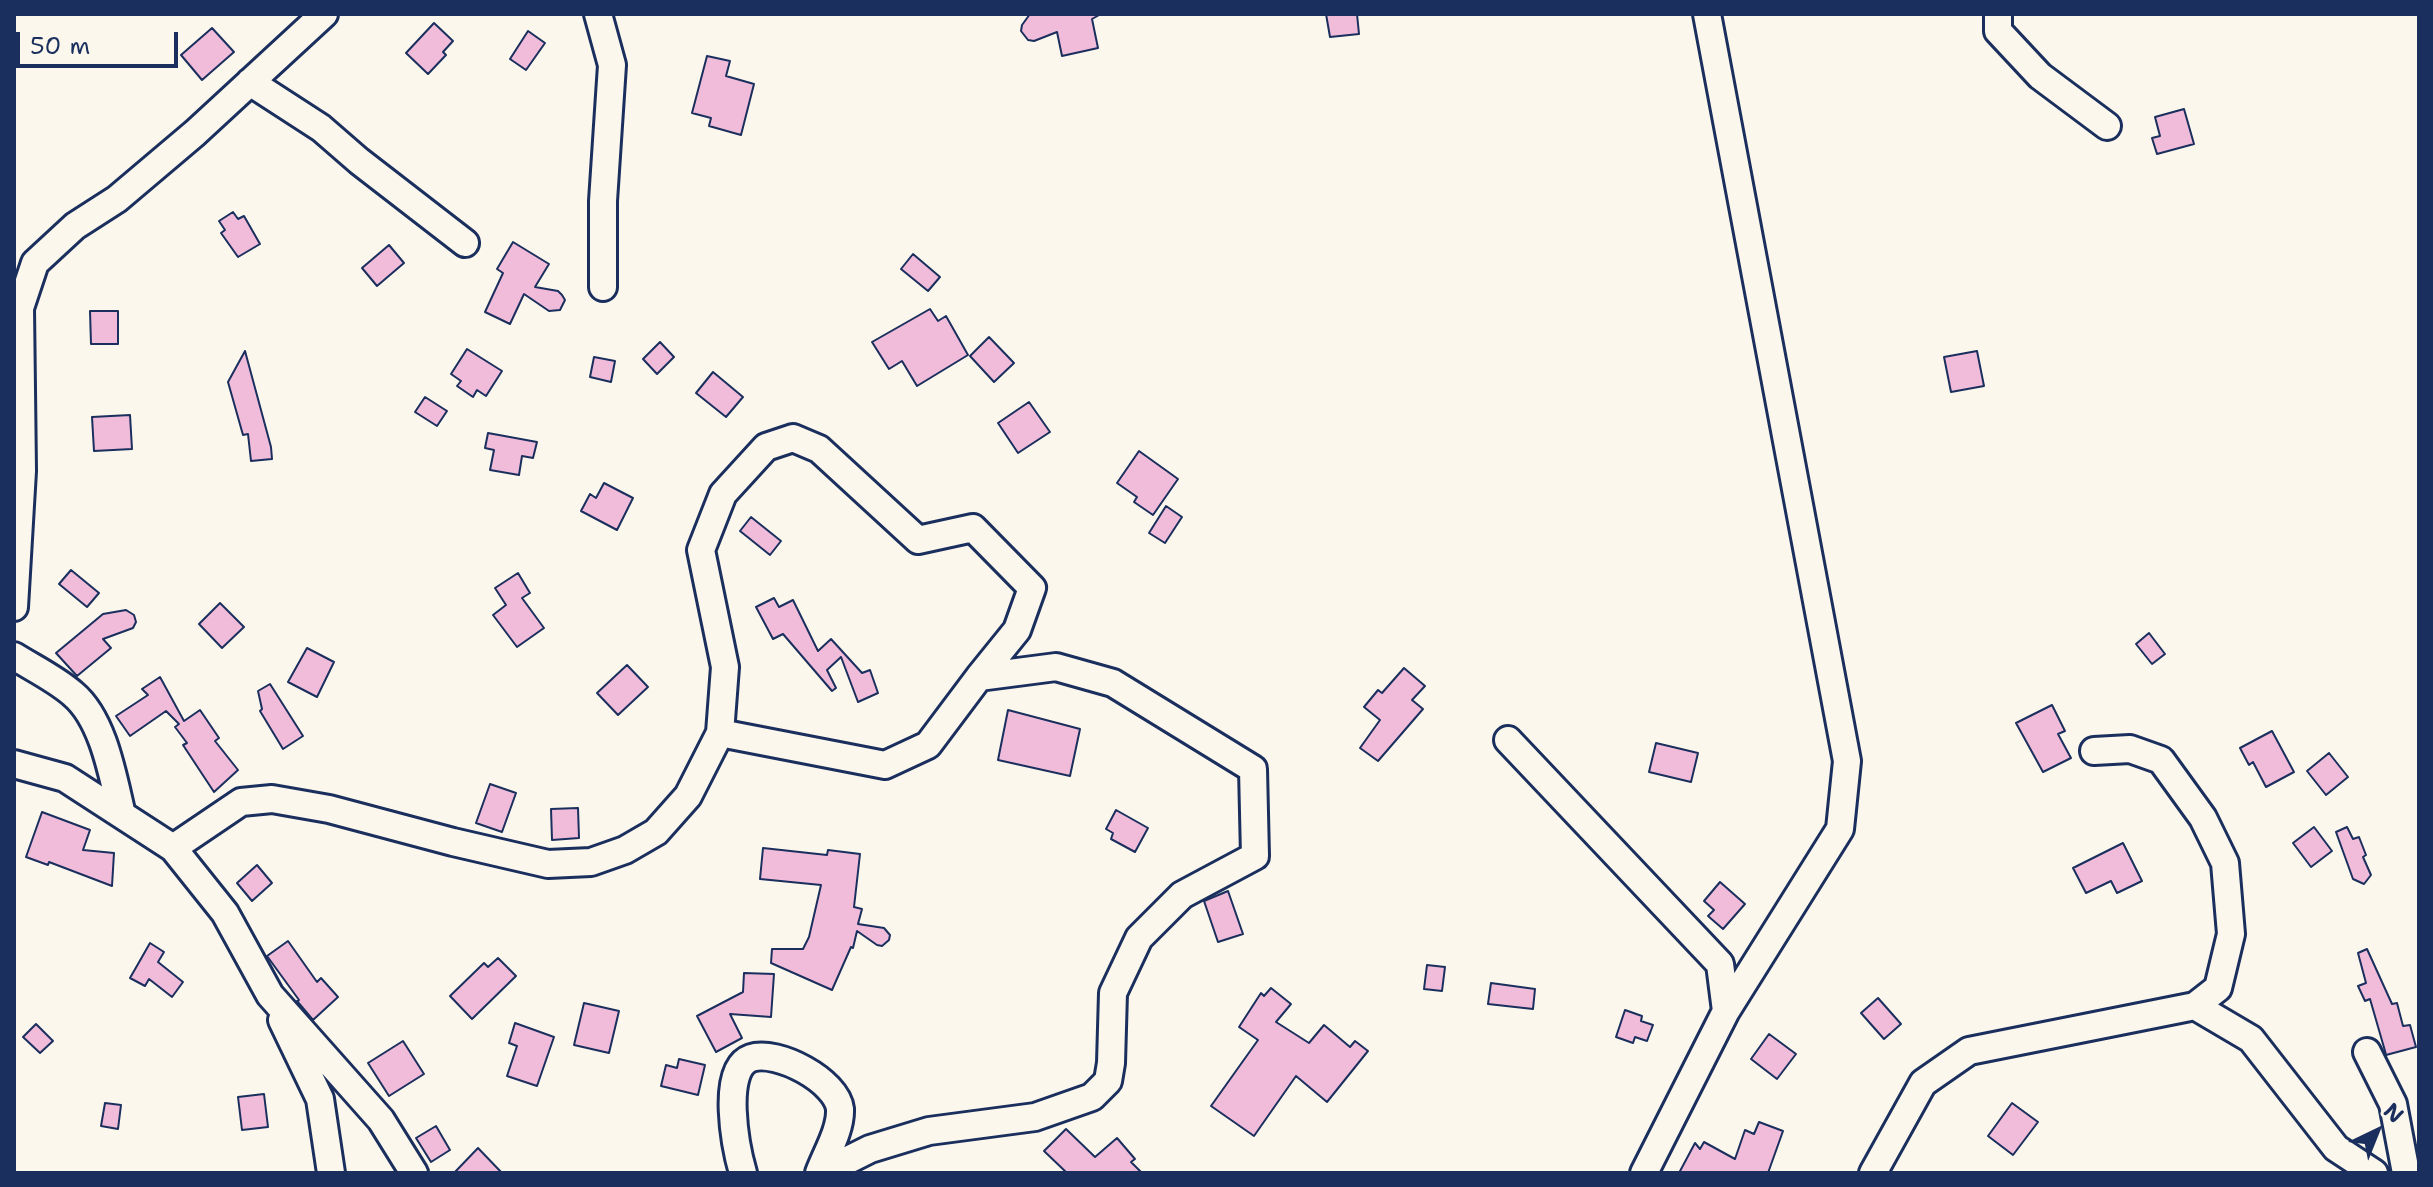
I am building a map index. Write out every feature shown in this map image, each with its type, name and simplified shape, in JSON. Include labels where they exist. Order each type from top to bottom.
[{"type":"street","points":[[14,607],[22,471],[18,403],[20,308],[35,263],[75,226],[117,199],[166,158],[324,14]]},
{"type":"street","points":[[598,14],[612,65],[603,201],[603,287]]},
{"type":"street","points":[[1644,1173],[1726,1011],[1840,829],[1847,761],[1707,14]]},
{"type":"street","points":[[1998,14],[1998,31],[2040,76],[2107,126]]},
{"type":"street","points":[[250,82],[321,128],[465,243]]},
{"type":"street","points":[[173,848],[241,802],[272,799],[329,809],[548,864],[591,862],[625,850],[656,832],[688,796],[720,733],[725,667],[701,550],[723,494],[766,447],[793,438],[819,449],[918,540],[973,528],[1032,588],[1017,630],[928,745],[885,765],[720,733]]},
{"type":"street","points":[[14,656],[75,695],[87,712],[106,750],[122,815]]},
{"type":"street","points":[[820,1173],[870,1149],[929,1131],[1035,1117],[1092,1097],[1108,1081],[1113,993],[1139,938],[1182,895],[1255,856],[1253,769],[1113,683],[1056,667],[979,677]]},
{"type":"street","points":[[1508,740],[1720,964],[1726,1011]]},
{"type":"street","points":[[1873,1173],[1923,1083],[1969,1051],[2195,1006],[2218,988],[2231,934],[2225,863],[2203,818],[2161,760],[2130,749],[2094,751]]},
{"type":"street","points":[[14,764],[65,778],[173,848],[225,913],[270,995],[320,1099],[331,1173]]},
{"type":"street","points":[[270,995],[381,1120],[414,1173]]},
{"type":"street","points":[[2195,1006],[2251,1039],[2336,1148],[2374,1173]]},
{"type":"street","points":[[2367,1052],[2393,1104],[2406,1173]]},
{"type":"street","points":[[743,1173],[734,1134],[733,1095],[739,1069],[749,1058],[771,1055],[810,1074],[831,1089],[837,1098],[840,1110],[835,1134],[820,1173]]},
{"type":"building","points":[[1030,14],[1101,14],[1092,19],[1098,48],[1062,56],[1057,32],[1034,41],[1028,40],[1021,31]]},
{"type":"building","points":[[1326,14],[1357,14],[1359,34],[1330,37]]},
{"type":"building","points":[[434,23],[453,41],[443,52],[446,55],[428,74],[406,53]]},
{"type":"building","points":[[212,28],[234,52],[202,80],[181,55]]},
{"type":"building","points":[[528,31],[545,43],[526,70],[510,59]]},
{"type":"building","points":[[707,56],[730,61],[726,76],[754,84],[741,135],[709,126],[711,118],[692,113]]},
{"type":"building","points":[[2184,109],[2194,144],[2157,154],[2152,138],[2160,136],[2155,117]]},
{"type":"building","points":[[233,212],[238,219],[244,216],[260,244],[238,257],[221,233],[225,230],[219,221]]},
{"type":"building","points":[[513,242],[549,264],[535,287],[558,291],[565,300],[560,310],[549,311],[524,294],[510,324],[485,312],[503,273],[497,269]]},
{"type":"building","points":[[389,245],[404,263],[377,286],[362,268]]},
{"type":"building","points":[[913,254],[940,277],[928,291],[901,269]]},
{"type":"building","points":[[930,309],[938,321],[946,316],[968,355],[917,386],[902,361],[889,369],[872,342]]},
{"type":"building","points":[[90,311],[118,311],[118,344],[91,344]]},
{"type":"building","points":[[989,337],[1014,363],[994,382],[970,356]]},
{"type":"building","points":[[660,342],[674,357],[657,374],[643,359]]},
{"type":"building","points":[[467,349],[502,371],[486,396],[477,390],[473,397],[457,386],[461,381],[451,374]]},
{"type":"building","points":[[245,351],[272,459],[251,461],[248,434],[243,435],[228,382]]},
{"type":"building","points":[[1977,351],[1984,386],[1951,392],[1944,357]]},
{"type":"building","points":[[594,357],[615,361],[611,382],[590,377]]},
{"type":"building","points":[[713,372],[743,397],[726,417],[696,393]]},
{"type":"building","points":[[425,397],[447,411],[437,426],[415,412]]},
{"type":"building","points":[[1029,402],[1050,432],[1018,453],[998,423]]},
{"type":"building","points":[[130,415],[132,449],[94,451],[92,417]]},
{"type":"building","points":[[488,433],[537,442],[533,458],[522,456],[519,475],[490,470],[494,450],[485,448]]},
{"type":"building","points":[[1139,451],[1178,479],[1153,515],[1134,502],[1137,497],[1117,483]]},
{"type":"building","points":[[604,483],[633,498],[617,530],[581,511],[590,494],[596,498]]},
{"type":"building","points":[[1166,506],[1182,517],[1165,543],[1149,533]]},
{"type":"building","points":[[751,517],[781,541],[770,555],[740,531]]},
{"type":"building","points":[[71,570],[99,593],[87,607],[59,584]]},
{"type":"building","points":[[518,573],[530,593],[522,598],[544,628],[517,647],[493,615],[506,605],[495,588]]},
{"type":"building","points":[[774,598],[779,607],[793,600],[818,651],[831,639],[862,673],[870,670],[878,693],[858,702],[841,657],[827,670],[836,688],[832,691],[783,634],[773,639],[756,607]]},
{"type":"building","points":[[220,603],[244,627],[222,648],[199,624]]},
{"type":"building","points":[[126,610],[134,615],[136,622],[133,628],[103,639],[111,648],[77,676],[56,653],[103,614]]},
{"type":"building","points":[[2149,633],[2165,654],[2152,664],[2136,644]]},
{"type":"building","points":[[307,648],[334,662],[317,697],[288,682]]},
{"type":"building","points":[[627,665],[648,687],[618,715],[597,693]]},
{"type":"building","points":[[1404,668],[1425,686],[1412,700],[1423,709],[1378,761],[1360,748],[1380,720],[1364,707],[1378,690],[1382,693]]},
{"type":"building","points":[[160,677],[184,721],[200,710],[219,738],[215,741],[238,770],[214,792],[183,745],[187,743],[175,727],[179,724],[166,711],[130,736],[116,716],[148,695],[142,689]]},
{"type":"building","points":[[270,684],[303,736],[283,749],[260,711],[258,691]]},
{"type":"building","points":[[2052,705],[2065,731],[2058,734],[2071,758],[2043,772],[2016,723]]},
{"type":"building","points":[[1008,710],[1080,729],[1070,776],[998,760]]},
{"type":"building","points":[[2272,731],[2294,772],[2266,787],[2253,762],[2249,765],[2240,748]]},
{"type":"building","points":[[1656,743],[1698,753],[1691,782],[1649,772]]},
{"type":"building","points":[[2329,753],[2348,777],[2326,795],[2307,771]]},
{"type":"building","points":[[490,784],[516,793],[502,832],[476,823]]},
{"type":"building","points":[[578,808],[579,838],[552,840],[551,809]]},
{"type":"building","points":[[1116,810],[1148,828],[1135,852],[1111,839],[1113,833],[1106,829]]},
{"type":"building","points":[[42,812],[90,830],[83,850],[114,853],[112,886],[49,862],[48,865],[26,857]]},
{"type":"building","points":[[2314,827],[2332,851],[2311,867],[2293,843]]},
{"type":"building","points":[[2347,827],[2353,839],[2359,837],[2366,855],[2363,857],[2371,875],[2364,884],[2353,879],[2336,832]]},
{"type":"building","points":[[2123,843],[2142,881],[2117,893],[2111,881],[2086,893],[2073,868]]},
{"type":"building","points":[[763,848],[827,855],[828,850],[860,854],[854,907],[862,909],[858,924],[884,928],[890,935],[889,940],[882,946],[877,945],[857,931],[853,948],[832,990],[771,963],[772,949],[803,949],[809,937],[821,885],[760,879]]},
{"type":"building","points":[[257,865],[272,883],[252,901],[237,883]]},
{"type":"building","points":[[1720,882],[1745,904],[1723,929],[1708,916],[1714,910],[1704,901]]},
{"type":"building","points":[[1228,891],[1243,934],[1218,942],[1204,901]]},
{"type":"building","points":[[288,941],[317,982],[321,978],[338,997],[313,1020],[267,956]]},
{"type":"building","points":[[150,943],[164,952],[158,962],[183,982],[172,997],[149,979],[145,986],[130,978]]},
{"type":"building","points":[[2367,949],[2392,1004],[2397,1003],[2403,1026],[2410,1025],[2416,1047],[2386,1055],[2370,999],[2365,1001],[2358,986],[2366,983],[2358,953]]},
{"type":"building","points":[[498,958],[516,976],[472,1019],[450,996],[484,963],[488,967]]},
{"type":"building","points":[[1427,965],[1445,967],[1442,991],[1424,989]]},
{"type":"building","points":[[744,973],[774,974],[771,1017],[730,1014],[742,1038],[716,1052],[697,1016],[743,992]]},
{"type":"building","points":[[1491,983],[1535,989],[1533,1009],[1488,1004]]},
{"type":"building","points":[[1271,988],[1291,1004],[1276,1022],[1309,1043],[1324,1025],[1350,1047],[1355,1041],[1368,1051],[1327,1102],[1296,1076],[1254,1136],[1211,1106],[1258,1040],[1239,1027],[1261,993],[1264,996]]},
{"type":"building","points":[[1878,998],[1901,1024],[1884,1039],[1861,1013]]},
{"type":"building","points":[[584,1003],[619,1011],[609,1053],[574,1045]]},
{"type":"building","points":[[1625,1010],[1642,1016],[1641,1021],[1653,1025],[1647,1041],[1635,1037],[1633,1043],[1616,1037]]},
{"type":"building","points":[[515,1023],[554,1037],[537,1086],[507,1076],[517,1046],[509,1043]]},
{"type":"building","points":[[36,1024],[53,1041],[40,1053],[23,1037]]},
{"type":"building","points":[[1769,1034],[1796,1054],[1777,1079],[1751,1059]]},
{"type":"building","points":[[403,1041],[424,1074],[389,1096],[368,1063]]},
{"type":"building","points":[[679,1059],[705,1065],[698,1095],[661,1086],[666,1065],[677,1068]]},
{"type":"building","points":[[264,1094],[268,1127],[242,1130],[238,1097]]},
{"type":"building","points":[[105,1103],[121,1105],[118,1129],[101,1126]]},
{"type":"building","points":[[2012,1103],[2038,1122],[2013,1155],[1988,1136]]},
{"type":"building","points":[[1759,1122],[1783,1131],[1768,1173],[1679,1173],[1695,1143],[1700,1149],[1704,1142],[1735,1159],[1745,1130],[1754,1134]]},
{"type":"building","points":[[436,1126],[450,1150],[431,1162],[416,1138]]},
{"type":"building","points":[[1066,1129],[1095,1157],[1117,1138],[1135,1159],[1131,1162],[1142,1173],[1067,1173],[1044,1151]]},
{"type":"building","points":[[478,1148],[502,1173],[454,1173]]}]
